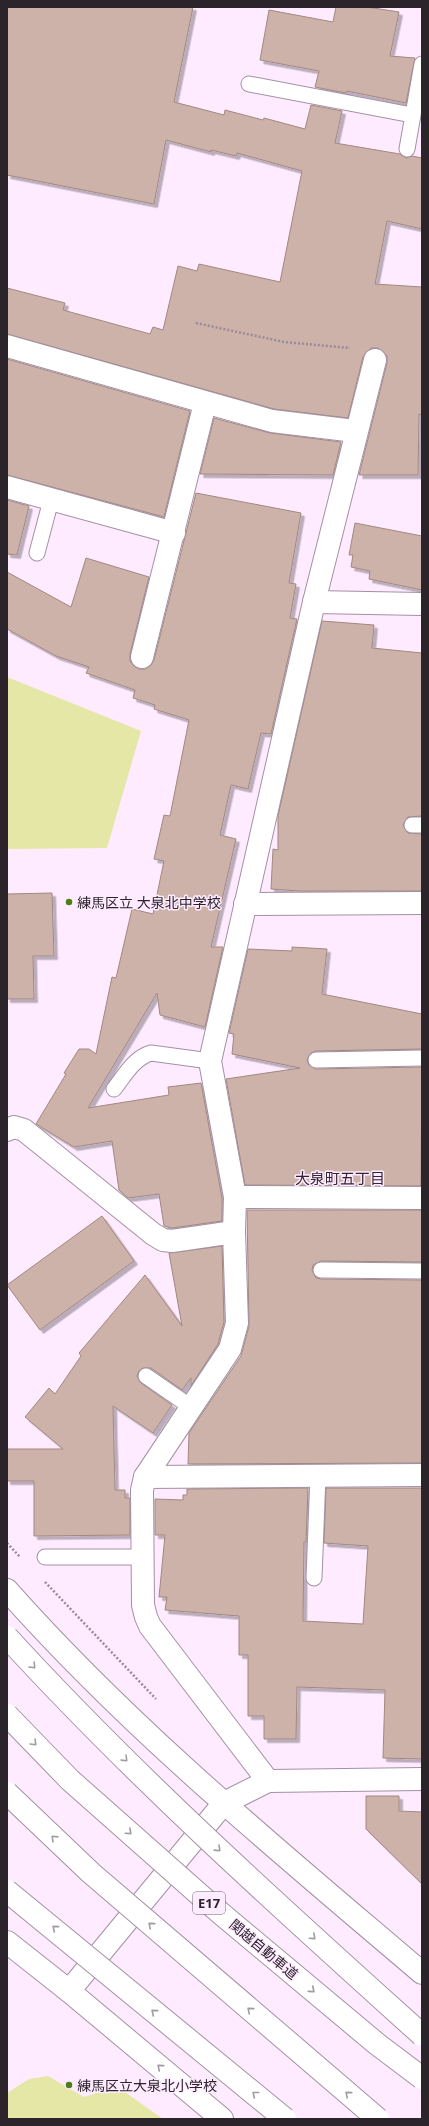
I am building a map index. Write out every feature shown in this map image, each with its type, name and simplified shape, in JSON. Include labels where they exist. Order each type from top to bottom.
[{"type":"main road","points":[[7,346],[272,421],[355,431]]},
{"type":"main road","points":[[268,1781],[150,1626],[146,1617],[143,1605],[142,1490],[145,1476],[230,1349],[235,1336],[237,1323],[234,1232],[235,1197],[210,1061],[314,602],[355,431],[375,360]]},
{"type":"main road","points":[[142,657],[206,403]]},
{"type":"main road","points":[[7,487],[174,534]]},
{"type":"main road","points":[[314,602],[422,604]]},
{"type":"main road","points":[[245,904],[422,903]]},
{"type":"main road","points":[[7,1130],[14,1127],[24,1130],[153,1234],[163,1240],[172,1241],[234,1232]]},
{"type":"main road","points":[[235,1197],[422,1198]]},
{"type":"main road","points":[[145,1476],[422,1475]]},
{"type":"main road","points":[[7,1590],[118,1705],[224,1803],[422,1974]]},
{"type":"main road","points":[[7,1637],[67,1702],[240,1870],[422,2036]]},
{"type":"main road","name":"関越自動車道","points":[[7,1715],[70,1780],[218,1911],[378,2044],[422,2078]]},
{"type":"main road","points":[[69,1991],[224,1803],[268,1781],[422,1779]]},
{"type":"main road","points":[[7,1793],[91,1873],[378,2119]]},
{"type":"main road","points":[[7,1890],[285,2119]]},
{"type":"main road","points":[[7,1942],[69,1991],[222,2119]]},
{"type":"lane","points":[[407,149],[422,64]]},
{"type":"lane","points":[[249,84],[412,115]]},
{"type":"lane","points":[[37,553],[51,500]]},
{"type":"lane","points":[[114,1089],[134,1063],[142,1056],[151,1053],[210,1061]]},
{"type":"lane","points":[[316,1060],[422,1058]]},
{"type":"lane","points":[[321,1270],[422,1270]]},
{"type":"lane","points":[[146,1376],[191,1407]]},
{"type":"lane","points":[[314,1578],[318,1475]]},
{"type":"lane","points":[[45,1557],[142,1557]]},
{"type":"path","points":[[196,323],[284,342],[356,349]]},
{"type":"green space","points":[[7,677],[141,731],[107,848],[7,849]]},
{"type":"green space","points":[[48,2076],[84,2097],[106,2090],[122,2090],[163,2119],[7,2119],[7,2093],[29,2079]]},
{"type":"building","points":[[7,7],[193,7],[174,102],[224,115],[225,110],[263,120],[264,118],[305,129],[311,105],[342,111],[335,143],[400,154],[406,158],[412,156],[422,158],[422,229],[387,221],[375,284],[422,287],[422,415],[419,414],[418,475],[359,475],[387,363],[387,356],[378,348],[371,348],[363,357],[348,418],[274,409],[7,334],[7,288],[65,303],[63,310],[150,334],[153,327],[163,330],[178,266],[197,271],[199,264],[280,282],[302,171],[237,153],[236,156],[211,150],[211,152],[166,140],[154,204],[7,175]]},
{"type":"building","points":[[336,7],[367,7],[399,12],[390,56],[415,58],[406,103],[347,91],[346,93],[315,87],[319,71],[260,60],[269,10],[333,22]]},
{"type":"building","points":[[7,359],[190,411],[164,517],[7,475]]},
{"type":"building","points":[[214,418],[270,433],[341,442],[333,475],[200,474]]},
{"type":"building","points":[[196,493],[301,513],[289,583],[296,584],[290,618],[297,619],[271,734],[261,733],[248,789],[231,785],[220,835],[236,839],[211,947],[223,947],[205,1027],[160,1015],[157,993],[88,1108],[169,1095],[168,1087],[201,1083],[222,1198],[222,1221],[172,1228],[164,1226],[159,1194],[128,1198],[119,1190],[112,1141],[74,1147],[36,1124],[79,1049],[89,1049],[96,1054],[112,977],[116,978],[132,909],[153,914],[164,861],[154,859],[164,815],[170,816],[189,720],[154,709],[155,705],[133,698],[135,690],[86,673],[89,667],[56,656],[7,629],[7,572],[71,607],[86,558],[149,577],[130,654],[130,661],[134,666],[139,669],[146,669],[154,660]]},
{"type":"building","points":[[7,500],[29,506],[17,555],[7,554]]},
{"type":"building","points":[[355,523],[422,536],[422,590],[369,579],[370,571],[351,567],[353,555],[349,555]]},
{"type":"building","points":[[322,621],[374,625],[372,648],[422,653],[422,816],[408,817],[403,825],[408,833],[422,834],[422,891],[300,891],[271,889],[273,849],[278,850],[278,816]]},
{"type":"building","points":[[52,893],[54,956],[33,956],[34,999],[7,999],[7,894]]},
{"type":"building","points":[[292,947],[327,949],[322,994],[422,1014],[422,1049],[316,1051],[311,1053],[307,1060],[309,1065],[316,1069],[422,1067],[421,1186],[245,1185],[226,1079],[300,1068],[232,1054],[234,1034],[229,1033],[248,949],[292,951]]},
{"type":"building","points":[[247,1210],[422,1210],[422,1262],[321,1261],[313,1265],[312,1270],[316,1278],[321,1279],[422,1280],[422,1463],[188,1464],[189,1433],[241,1356],[249,1326]]},
{"type":"building","points":[[102,1216],[134,1261],[40,1330],[7,1285]]},
{"type":"building","points":[[222,1246],[224,1322],[218,1344],[191,1386],[191,1378],[182,1390],[151,1368],[143,1368],[139,1371],[137,1376],[141,1383],[172,1405],[153,1433],[113,1406],[115,1490],[125,1490],[125,1498],[130,1498],[130,1535],[34,1536],[34,1481],[7,1481],[7,1449],[63,1449],[25,1417],[49,1388],[55,1394],[81,1356],[79,1353],[145,1275],[182,1326],[169,1253]]},
{"type":"building","points":[[308,1488],[306,1542],[304,1542],[303,1621],[363,1624],[368,1546],[324,1543],[326,1488],[422,1488],[422,1759],[383,1758],[385,1690],[297,1687],[296,1739],[264,1739],[264,1716],[248,1716],[248,1655],[239,1655],[239,1616],[165,1610],[167,1597],[159,1597],[165,1535],[155,1535],[155,1499],[183,1500],[183,1495],[187,1495],[187,1489]]},
{"type":"building","points":[[366,1796],[399,1796],[399,1811],[422,1812],[422,1884],[366,1829]]},
{"type":"place","name":"練馬区立 大泉北中学校","points":[[69,902]]},
{"type":"place","name":"練馬区立大泉北小学校","points":[[69,2085]]},
{"type":"district","name":"大泉町五丁目","points":[[340,1178]]}]
